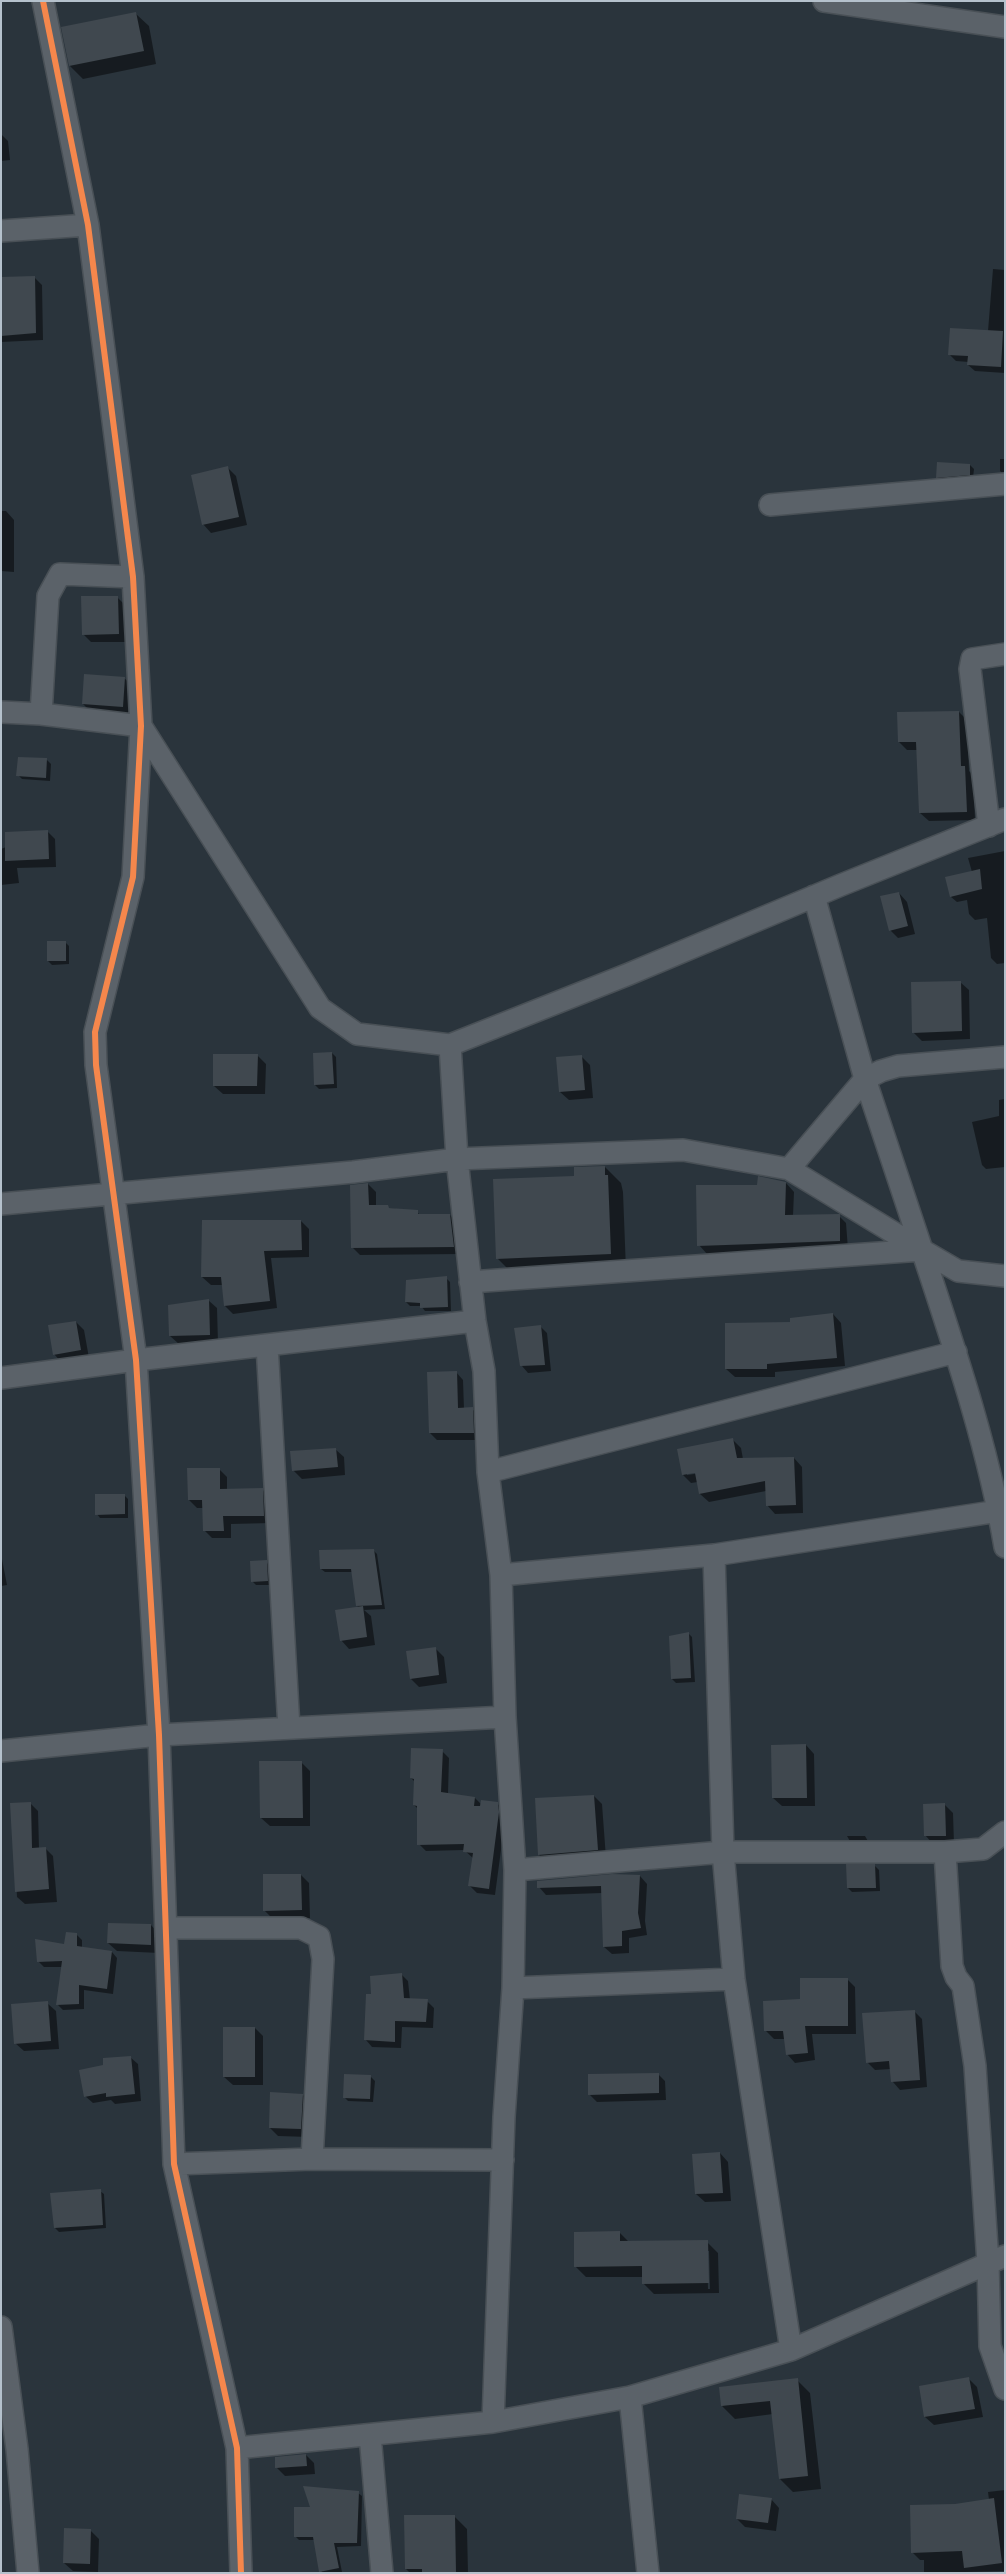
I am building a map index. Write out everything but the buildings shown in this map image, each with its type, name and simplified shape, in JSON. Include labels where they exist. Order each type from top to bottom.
[{"type":"street","points":[[43,1],[88,224],[133,577],[141,726],[133,876],[95,1032],[96,1065],[136,1360],[159,1735],[168,1928],[174,2164],[236,2448],[241,2573]]},
{"type":"street","points":[[824,1],[1005,27]]},
{"type":"street","points":[[1,231],[88,224]]},
{"type":"street","points":[[770,505],[1005,484]]},
{"type":"street","points":[[41,714],[48,596],[60,574],[133,577]]},
{"type":"street","points":[[141,726],[320,1008],[357,1034],[450,1045],[630,974],[814,896],[997,823],[970,669],[972,659],[1005,654]]},
{"type":"street","points":[[1,712],[41,714],[141,726]]},
{"type":"street","points":[[814,896],[865,1079],[956,1352],[1002,1511],[1005,1547]]},
{"type":"street","points":[[450,1045],[457,1158],[475,1322],[484,1371],[488,1472],[501,1575],[505,1717],[515,1870],[513,1988],[503,2160],[492,2422]]},
{"type":"street","points":[[789,1169],[865,1079],[881,1071],[898,1066],[1005,1056]]},
{"type":"street","points":[[1,1204],[353,1172],[457,1158],[683,1150],[789,1169],[958,1271],[1005,1276]]},
{"type":"street","points":[[470,1282],[922,1250]]},
{"type":"street","points":[[1,1378],[136,1360],[475,1322]]},
{"type":"street","points":[[267,1345],[289,1728]]},
{"type":"street","points":[[488,1472],[956,1352]]},
{"type":"street","points":[[501,1575],[714,1555],[1002,1511]]},
{"type":"street","points":[[714,1555],[723,1852],[734,1979],[791,2350]]},
{"type":"street","points":[[1,1751],[159,1735],[505,1717]]},
{"type":"street","points":[[515,1870],[723,1852],[945,1852],[984,1849],[1005,1832]]},
{"type":"street","points":[[945,1852],[952,1966],[956,1977],[963,1986],[975,2066],[996,2259],[990,2346],[1005,2389]]},
{"type":"street","points":[[168,1928],[301,1928],[320,1937],[323,1959],[312,2159]]},
{"type":"street","points":[[513,1988],[734,1979]]},
{"type":"street","points":[[174,2164],[312,2159],[503,2160]]},
{"type":"street","points":[[236,2448],[492,2422],[630,2397],[791,2350],[996,2259]]},
{"type":"street","points":[[1,2327],[16,2449],[28,2573]]},
{"type":"street","points":[[630,2397],[648,2573]]},
{"type":"street","points":[[370,2435],[382,2573]]},
{"type":"cycle path","points":[[43,1],[88,225],[133,577],[141,726],[133,877],[95,1032],[96,1065],[136,1360],[159,1735],[174,2164],[237,2448],[241,2573]]}]
